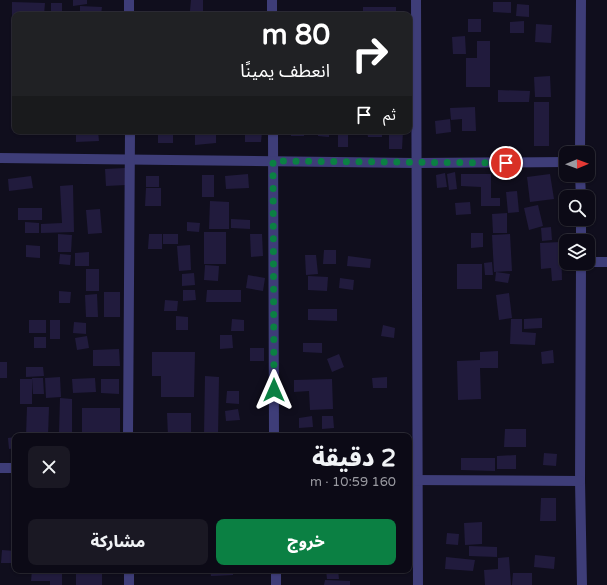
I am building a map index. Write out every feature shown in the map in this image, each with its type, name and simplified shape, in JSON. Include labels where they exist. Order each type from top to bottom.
[{"type":"street","points":[[129,0],[129,12]]},
{"type":"street","points":[[272,0],[272,12]]},
{"type":"street","points":[[416,0],[413,480],[418,585]]},
{"type":"street","points":[[580,146],[581,0]]},
{"type":"street","points":[[128,433],[130,134]]},
{"type":"street","points":[[273,134],[274,433]]},
{"type":"street","points":[[0,158],[416,163],[559,162]]},
{"type":"street","points":[[595,262],[607,262]]},
{"type":"street","points":[[581,270],[580,481],[582,585]]},
{"type":"street","points":[[0,468],[12,468]]},
{"type":"street","points":[[413,480],[580,481]]},
{"type":"street","points":[[129,573],[129,585]]},
{"type":"street","points":[[276,573],[276,585]]},
{"type":"building","points":[[73,0],[87,0],[87,4],[73,6]]},
{"type":"building","points":[[191,0],[203,0],[203,12],[190,11]]},
{"type":"building","points":[[12,2],[45,3],[44,12],[12,12]]},
{"type":"building","points":[[493,2],[511,2],[511,13],[493,12]]},
{"type":"building","points":[[51,3],[62,3],[62,12],[51,12]]},
{"type":"building","points":[[517,4],[529,5],[529,17],[516,16]]},
{"type":"building","points":[[80,6],[102,7],[101,12],[80,12]]},
{"type":"building","points":[[363,7],[396,7],[396,12],[363,12]]},
{"type":"building","points":[[468,19],[481,19],[481,32],[468,32]]},
{"type":"building","points":[[524,21],[524,33],[510,33],[510,22]]},
{"type":"building","points":[[536,24],[552,25],[551,43],[535,42]]},
{"type":"building","points":[[465,36],[466,54],[453,54],[452,37]]},
{"type":"building","points":[[477,41],[490,41],[490,87],[466,87],[466,58],[477,58]]},
{"type":"building","points":[[550,76],[551,97],[535,97],[534,77]]},
{"type":"building","points":[[498,90],[530,91],[529,102],[498,102]]},
{"type":"building","points":[[534,102],[549,102],[549,146],[534,146]]},
{"type":"building","points":[[475,107],[476,131],[462,131],[462,119],[451,120],[450,108]]},
{"type":"building","points":[[450,119],[451,132],[436,134],[435,121]]},
{"type":"building","points":[[76,134],[98,134],[99,141],[76,142]]},
{"type":"building","points":[[158,134],[173,134],[173,143],[158,143]]},
{"type":"building","points":[[195,134],[216,134],[216,143],[195,145]]},
{"type":"building","points":[[245,134],[262,134],[261,142],[245,142]]},
{"type":"building","points":[[291,134],[304,134],[304,136],[291,136]]},
{"type":"building","points":[[318,134],[329,134],[329,137],[318,136]]},
{"type":"building","points":[[338,134],[348,134],[348,147],[338,147]]},
{"type":"building","points":[[368,134],[382,134],[382,137],[368,137]]},
{"type":"building","points":[[389,134],[403,134],[402,149],[389,149]]},
{"type":"building","points":[[125,168],[126,185],[106,186],[105,169]]},
{"type":"building","points":[[455,172],[457,189],[449,190],[447,174]]},
{"type":"building","points":[[445,173],[447,187],[437,188],[436,175]]},
{"type":"building","points":[[248,174],[249,188],[226,189],[225,176]]},
{"type":"building","points":[[461,174],[491,174],[491,198],[500,198],[500,206],[481,206],[481,187],[461,186]]},
{"type":"building","points":[[550,174],[554,199],[530,202],[527,177]]},
{"type":"building","points":[[202,175],[214,175],[214,197],[202,197]]},
{"type":"building","points":[[31,176],[33,188],[9,191],[8,179]]},
{"type":"building","points":[[146,176],[159,176],[159,187],[146,187]]},
{"type":"building","points":[[73,185],[74,232],[41,233],[41,224],[62,223],[60,186]]},
{"type":"building","points":[[146,188],[161,188],[161,206],[145,206]]},
{"type":"building","points":[[517,191],[519,212],[508,213],[506,192]]},
{"type":"building","points":[[210,201],[229,202],[229,229],[209,229]]},
{"type":"building","points":[[470,202],[471,214],[456,215],[455,203]]},
{"type":"building","points":[[538,205],[543,226],[529,230],[524,208]]},
{"type":"building","points":[[18,208],[42,208],[42,220],[18,220]]},
{"type":"building","points":[[100,209],[102,233],[88,234],[86,210]]},
{"type":"building","points":[[507,213],[507,233],[493,233],[492,214]]},
{"type":"building","points":[[231,219],[250,220],[250,229],[231,228]]},
{"type":"building","points":[[25,222],[39,223],[39,233],[25,233]]},
{"type":"building","points":[[187,222],[200,223],[199,232],[187,231]]},
{"type":"building","points":[[551,227],[552,240],[542,241],[541,228]]},
{"type":"building","points":[[204,232],[226,232],[226,264],[204,264]]},
{"type":"building","points":[[471,233],[483,233],[483,247],[471,248]]},
{"type":"building","points":[[58,234],[72,235],[71,252],[58,252]]},
{"type":"building","points":[[149,234],[162,234],[162,249],[148,249]]},
{"type":"building","points":[[163,234],[178,234],[178,244],[163,244]]},
{"type":"building","points":[[250,234],[262,234],[263,256],[251,257]]},
{"type":"building","points":[[510,234],[512,271],[494,272],[492,235]]},
{"type":"building","points":[[559,242],[559,270],[562,270],[562,280],[552,281],[551,268],[541,269],[540,243]]},
{"type":"building","points":[[26,245],[40,246],[40,258],[26,257]]},
{"type":"building","points":[[190,245],[191,270],[179,271],[177,246]]},
{"type":"building","points":[[324,250],[336,250],[336,264],[323,264]]},
{"type":"building","points":[[89,252],[89,266],[75,266],[75,253]]},
{"type":"building","points":[[60,254],[71,255],[70,265],[59,264]]},
{"type":"building","points":[[305,255],[316,255],[318,274],[306,275]]},
{"type":"building","points":[[348,256],[371,259],[370,268],[347,266]]},
{"type":"building","points":[[492,262],[493,275],[485,275],[484,263]]},
{"type":"building","points":[[457,264],[482,264],[482,289],[457,289]]},
{"type":"building","points":[[205,265],[219,266],[218,281],[204,280]]},
{"type":"building","points":[[86,269],[99,269],[99,291],[86,291]]},
{"type":"building","points":[[496,272],[510,274],[508,283],[495,281]]},
{"type":"building","points":[[194,273],[195,285],[182,286],[182,274]]},
{"type":"building","points":[[248,275],[265,278],[263,291],[246,288]]},
{"type":"building","points":[[308,276],[328,277],[327,291],[308,290]]},
{"type":"building","points":[[340,278],[354,280],[353,290],[339,288]]},
{"type":"building","points":[[183,290],[195,290],[196,300],[183,301]]},
{"type":"building","points":[[207,290],[241,290],[241,302],[206,302]]},
{"type":"building","points":[[59,291],[71,292],[70,303],[59,303]]},
{"type":"building","points":[[104,292],[120,292],[120,317],[104,317]]},
{"type":"building","points":[[509,293],[512,318],[499,320],[496,295]]},
{"type":"building","points":[[97,294],[98,317],[86,317],[85,295]]},
{"type":"building","points":[[165,300],[178,301],[177,311],[164,311]]},
{"type":"building","points":[[308,309],[337,309],[337,321],[308,320]]},
{"type":"building","points":[[176,316],[188,317],[188,330],[176,330]]},
{"type":"building","points":[[542,318],[542,328],[524,329],[524,319]]},
{"type":"building","points":[[232,319],[244,320],[244,331],[231,331]]},
{"type":"building","points":[[511,319],[522,319],[522,332],[536,333],[535,345],[510,344]]},
{"type":"building","points":[[29,320],[46,320],[46,333],[29,333]]},
{"type":"building","points":[[50,320],[60,320],[60,339],[50,339]]},
{"type":"building","points":[[74,322],[86,323],[86,334],[73,333]]},
{"type":"building","points":[[383,325],[395,328],[394,338],[381,336]]},
{"type":"building","points":[[220,335],[232,335],[233,348],[220,349]]},
{"type":"building","points":[[87,336],[89,348],[77,350],[75,338]]},
{"type":"building","points":[[34,337],[46,337],[46,348],[34,348]]},
{"type":"building","points":[[303,343],[322,343],[322,353],[303,352]]},
{"type":"building","points":[[250,348],[264,348],[264,361],[250,361]]},
{"type":"building","points":[[119,349],[120,366],[93,366],[93,350]]},
{"type":"building","points":[[553,350],[554,363],[542,364],[541,352]]},
{"type":"building","points":[[498,351],[498,368],[480,368],[481,399],[458,400],[457,361],[480,360],[480,352]]},
{"type":"building","points":[[152,352],[195,352],[194,397],[161,397],[161,376],[152,376]]},
{"type":"building","points":[[339,354],[344,367],[332,372],[327,359]]},
{"type":"building","points":[[0,362],[7,362],[7,378],[0,378]]},
{"type":"building","points":[[26,367],[43,367],[44,376],[26,377]]},
{"type":"building","points":[[205,376],[219,377],[218,433],[204,433]]},
{"type":"building","points":[[60,377],[61,397],[46,398],[45,378]]},
{"type":"building","points":[[387,377],[387,388],[373,388],[372,378]]},
{"type":"building","points":[[32,378],[43,378],[44,394],[33,394]]},
{"type":"building","points":[[95,378],[96,392],[73,393],[72,379]]},
{"type":"building","points":[[20,379],[32,379],[32,404],[20,404]]},
{"type":"building","points":[[101,379],[119,379],[119,394],[101,393]]},
{"type":"building","points":[[332,379],[333,409],[310,410],[309,391],[294,392],[294,380]]},
{"type":"building","points":[[227,391],[239,391],[239,404],[226,403]]},
{"type":"building","points":[[60,398],[72,399],[72,433],[59,433]]},
{"type":"building","points":[[27,407],[49,407],[48,433],[26,433]]},
{"type":"building","points":[[82,408],[120,408],[120,433],[82,433]]},
{"type":"building","points":[[238,409],[240,420],[226,421],[225,411]]},
{"type":"building","points":[[167,413],[191,413],[191,433],[168,433]]},
{"type":"building","points":[[312,416],[313,427],[299,428],[299,418]]},
{"type":"building","points":[[322,416],[333,416],[334,428],[322,429]]},
{"type":"building","points":[[505,429],[526,429],[526,447],[504,447]]},
{"type":"building","points":[[12,437],[12,448],[9,449],[8,438]]},
{"type":"building","points":[[544,453],[557,454],[556,466],[543,465]]},
{"type":"building","points":[[516,455],[516,469],[497,469],[497,456]]},
{"type":"building","points":[[461,458],[495,458],[495,471],[461,470]]},
{"type":"building","points":[[541,498],[556,498],[556,521],[540,521]]},
{"type":"building","points":[[482,522],[482,544],[465,545],[464,523]]},
{"type":"building","points":[[447,533],[459,534],[458,545],[446,544]]},
{"type":"building","points":[[469,546],[497,547],[497,557],[469,556]]},
{"type":"building","points":[[2,550],[12,551],[12,563],[1,563]]},
{"type":"building","points":[[535,555],[555,557],[554,569],[534,567]]},
{"type":"building","points":[[446,557],[475,560],[473,571],[445,569]]},
{"type":"building","points":[[509,557],[511,585],[485,585],[484,570],[498,569],[498,558]]},
{"type":"building","points":[[32,573],[62,573],[62,585],[50,585],[50,581],[31,581]]},
{"type":"building","points":[[76,573],[102,573],[102,585],[76,585]]},
{"type":"building","points":[[210,573],[233,573],[233,575],[211,576]]},
{"type":"building","points":[[326,573],[338,573],[339,579],[327,579]]},
{"type":"building","points":[[513,573],[532,573],[532,585],[512,585]]},
{"type":"building","points":[[325,580],[350,581],[350,585],[324,585]]},
{"type":"route","points":[[274,390],[273,161],[506,163]]}]
